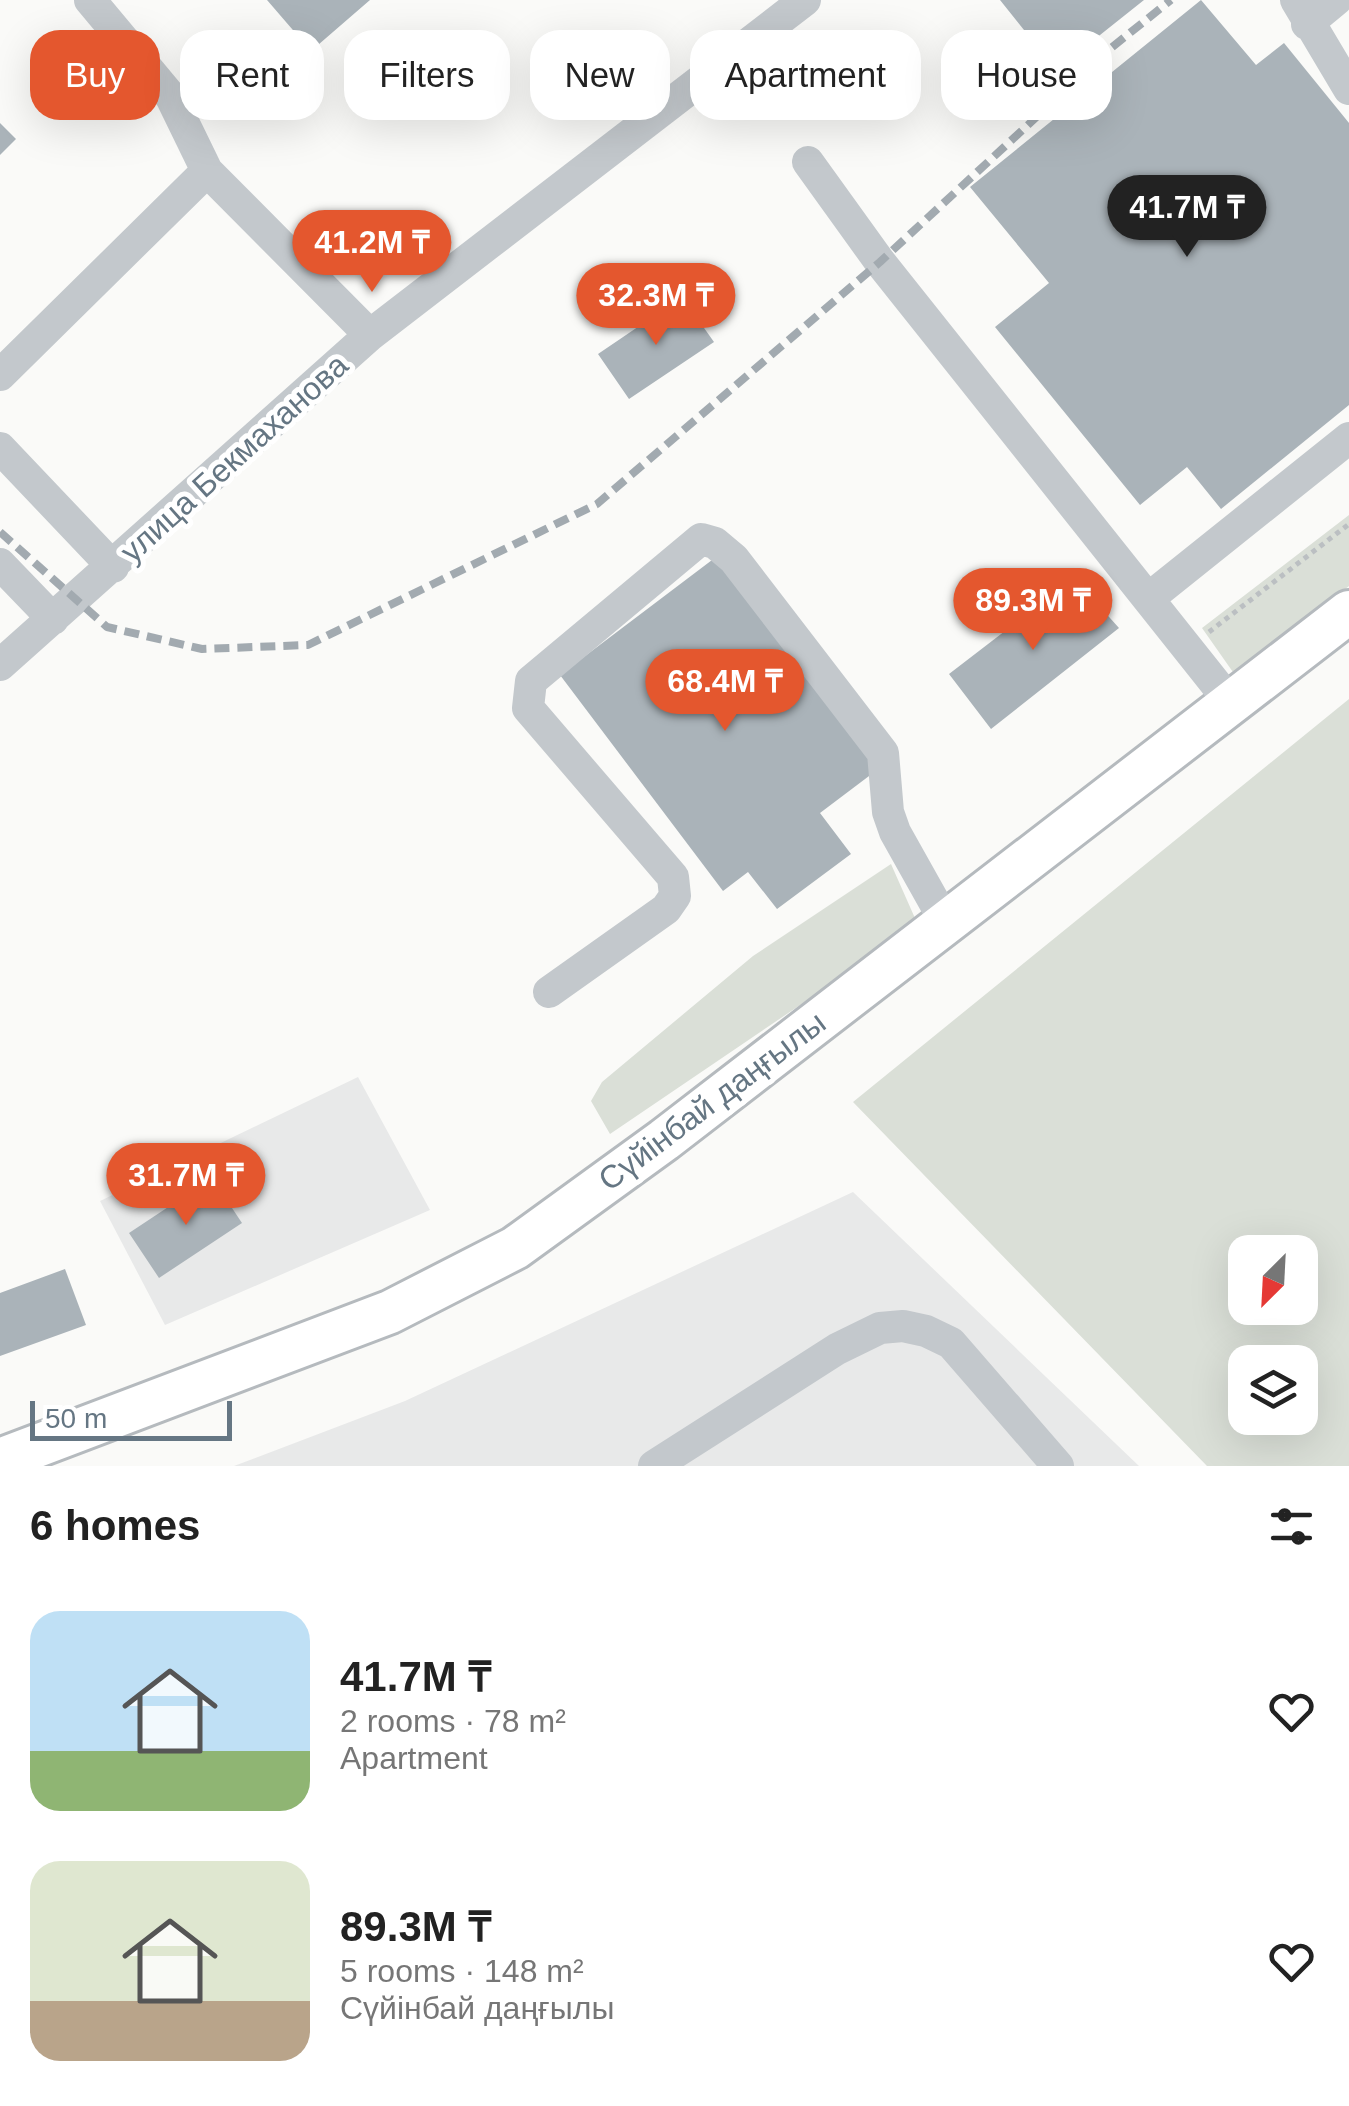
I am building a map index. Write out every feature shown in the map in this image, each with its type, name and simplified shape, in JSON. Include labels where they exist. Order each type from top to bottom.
[{"type":"main road","name":"Сүйінбай даңғылы","points":[[0,1460],[390,1312],[516,1248],[664,1140],[1349,612]]},
{"type":"street","points":[[90,0],[171,97],[207,171],[370,335]]},
{"type":"street","name":"улица Бекмаханова","points":[[0,665],[370,335],[805,0]]},
{"type":"street","points":[[1336,0],[1302,12],[1349,89]]},
{"type":"street","points":[[808,162],[880,262],[1231,703]]},
{"type":"street","points":[[0,375],[207,171]]},
{"type":"street","points":[[1149,598],[1349,438]]},
{"type":"street","points":[[0,448],[114,567]]},
{"type":"street","points":[[549,992],[666,909],[674,896],[673,878],[528,708],[530,680],[701,539],[715,543],[734,559],[883,753],[888,812],[894,832],[946,923]]},
{"type":"street","points":[[0,564],[53,619]]},
{"type":"street","points":[[654,1466],[837,1349],[880,1328],[903,1326],[926,1330],[951,1343],[1058,1466]]},
{"type":"path","points":[[1188,648],[1349,524]]},
{"type":"shaded area","points":[[1349,515],[1349,586],[1235,675],[1202,628]]},
{"type":"shaded area","points":[[1349,699],[1349,1466],[1207,1466],[853,1102]]},
{"type":"shaded area","points":[[891,864],[918,925],[610,1134],[591,1101],[602,1082],[753,956]]},
{"type":"shaded area","points":[[358,1077],[430,1210],[165,1325],[100,1201]]},
{"type":"shaded area","points":[[853,1192],[1139,1466],[234,1466],[405,1401]]},
{"type":"building","points":[[267,0],[370,0],[324,40],[324,30],[293,30]]},
{"type":"building","points":[[1000,0],[1144,0],[1106,30],[1024,30]]},
{"type":"building","points":[[1201,0],[1256,65],[1284,43],[1349,123],[1349,405],[1221,509],[1187,467],[1140,505],[995,327],[1049,283],[970,187],[1053,120],[1112,120],[1112,72]]},
{"type":"building","points":[[0,123],[16,139],[0,155]]},
{"type":"building","points":[[682,297],[714,342],[629,399],[598,354]]},
{"type":"building","points":[[716,557],[877,770],[820,813],[851,854],[777,909],[748,872],[723,891],[560,675]]},
{"type":"building","points":[[1074,578],[1119,628],[991,729],[949,674]]},
{"type":"building","points":[[212,1178],[242,1223],[159,1278],[129,1233]]},
{"type":"building","points":[[65,1269],[86,1325],[0,1356],[0,1293]]},
{"type":"railway","points":[[0,532],[107,627],[202,649],[308,645],[597,504],[880,262],[1111,48],[1171,0]]}]
